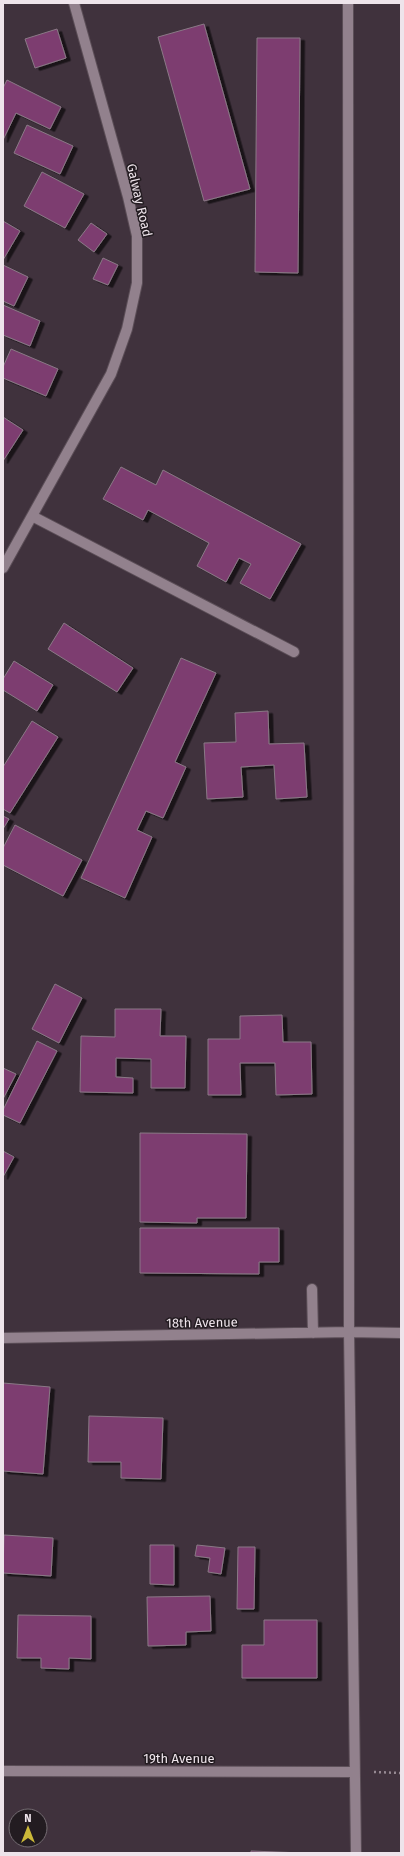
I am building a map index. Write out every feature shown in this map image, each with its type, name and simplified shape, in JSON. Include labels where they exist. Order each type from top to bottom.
[{"type":"street","name":"Galway Road","points":[[3,568],[111,374],[127,329],[137,283],[137,236],[128,197],[74,3]]},
{"type":"street","points":[[348,3],[349,1332],[356,1853]]},
{"type":"street","points":[[32,516],[294,652]]},
{"type":"street","points":[[312,1289],[313,1333]]},
{"type":"street","name":"18th Avenue","points":[[3,1338],[349,1332],[401,1333]]},
{"type":"street","name":"19th Avenue","points":[[3,1771],[354,1772]]},
{"type":"path","points":[[354,1772],[401,1773]]},
{"type":"building","points":[[204,24],[250,189],[204,201],[158,37]]},
{"type":"building","points":[[57,29],[66,58],[35,68],[25,39]]},
{"type":"building","points":[[257,38],[300,38],[298,273],[255,272]]},
{"type":"building","points":[[7,80],[61,107],[50,129],[16,113],[3,140],[3,88]]},
{"type":"building","points":[[27,125],[73,146],[60,174],[14,153]]},
{"type":"building","points":[[42,172],[84,194],[65,228],[24,206]]},
{"type":"building","points":[[3,221],[20,231],[3,260]]},
{"type":"building","points":[[91,223],[107,234],[94,252],[78,240]]},
{"type":"building","points":[[103,258],[118,265],[108,285],[93,279]]},
{"type":"building","points":[[3,265],[28,277],[14,306],[3,301]]},
{"type":"building","points":[[3,305],[40,321],[30,346],[3,335]]},
{"type":"building","points":[[11,349],[58,369],[46,396],[3,378],[3,367]]},
{"type":"building","points":[[3,417],[23,430],[3,461]]},
{"type":"building","points":[[121,467],[156,485],[163,470],[301,544],[270,599],[240,583],[251,564],[239,558],[226,582],[197,566],[209,543],[148,510],[143,520],[103,499]]},
{"type":"building","points":[[64,623],[133,668],[117,692],[48,649]]},
{"type":"building","points":[[181,658],[216,673],[175,762],[186,767],[163,818],[146,811],[137,830],[152,837],[125,898],[81,878]]},
{"type":"building","points":[[14,661],[53,685],[37,711],[3,690],[3,679]]},
{"type":"building","points":[[268,711],[269,744],[304,743],[307,797],[276,799],[274,765],[241,767],[243,797],[207,799],[204,743],[236,742],[235,713]]},
{"type":"building","points":[[32,721],[58,737],[10,813],[3,809],[3,767]]},
{"type":"building","points":[[3,816],[9,819],[3,829]]},
{"type":"building","points":[[15,825],[82,860],[63,896],[3,865],[3,848]]},
{"type":"building","points":[[55,984],[82,998],[59,1043],[32,1029]]},
{"type":"building","points":[[115,1009],[161,1009],[160,1036],[186,1036],[185,1088],[151,1088],[151,1059],[116,1058],[116,1077],[133,1078],[133,1093],[80,1092],[81,1036],[115,1037]]},
{"type":"building","points":[[282,1015],[283,1042],[311,1042],[312,1094],[276,1095],[275,1063],[240,1063],[241,1095],[208,1095],[208,1039],[240,1039],[240,1016]]},
{"type":"building","points":[[37,1041],[57,1051],[20,1123],[3,1115],[3,1110]]},
{"type":"building","points":[[3,1068],[16,1074],[3,1099]]},
{"type":"building","points":[[140,1133],[247,1134],[246,1218],[197,1218],[197,1223],[140,1222]]},
{"type":"building","points":[[3,1151],[14,1157],[3,1177]]},
{"type":"building","points":[[140,1228],[279,1228],[279,1262],[259,1262],[259,1274],[140,1273]]},
{"type":"building","points":[[3,1383],[50,1387],[43,1474],[3,1471]]},
{"type":"building","points":[[89,1416],[163,1418],[161,1479],[121,1478],[121,1462],[88,1462]]},
{"type":"building","points":[[4,1535],[53,1538],[51,1576],[3,1573]]},
{"type":"building","points":[[150,1545],[174,1545],[174,1585],[150,1584]]},
{"type":"building","points":[[197,1545],[225,1548],[221,1574],[208,1572],[210,1558],[195,1556]]},
{"type":"building","points":[[238,1547],[255,1547],[254,1609],[237,1609]]},
{"type":"building","points":[[210,1596],[211,1631],[186,1632],[186,1645],[148,1646],[147,1597]]},
{"type":"building","points":[[18,1615],[91,1616],[91,1659],[69,1658],[69,1669],[41,1668],[41,1658],[17,1658]]},
{"type":"building","points":[[264,1620],[317,1620],[317,1678],[242,1678],[242,1645],[264,1645]]},
{"type":"building","points":[[251,1851],[303,1853],[251,1853]]}]
